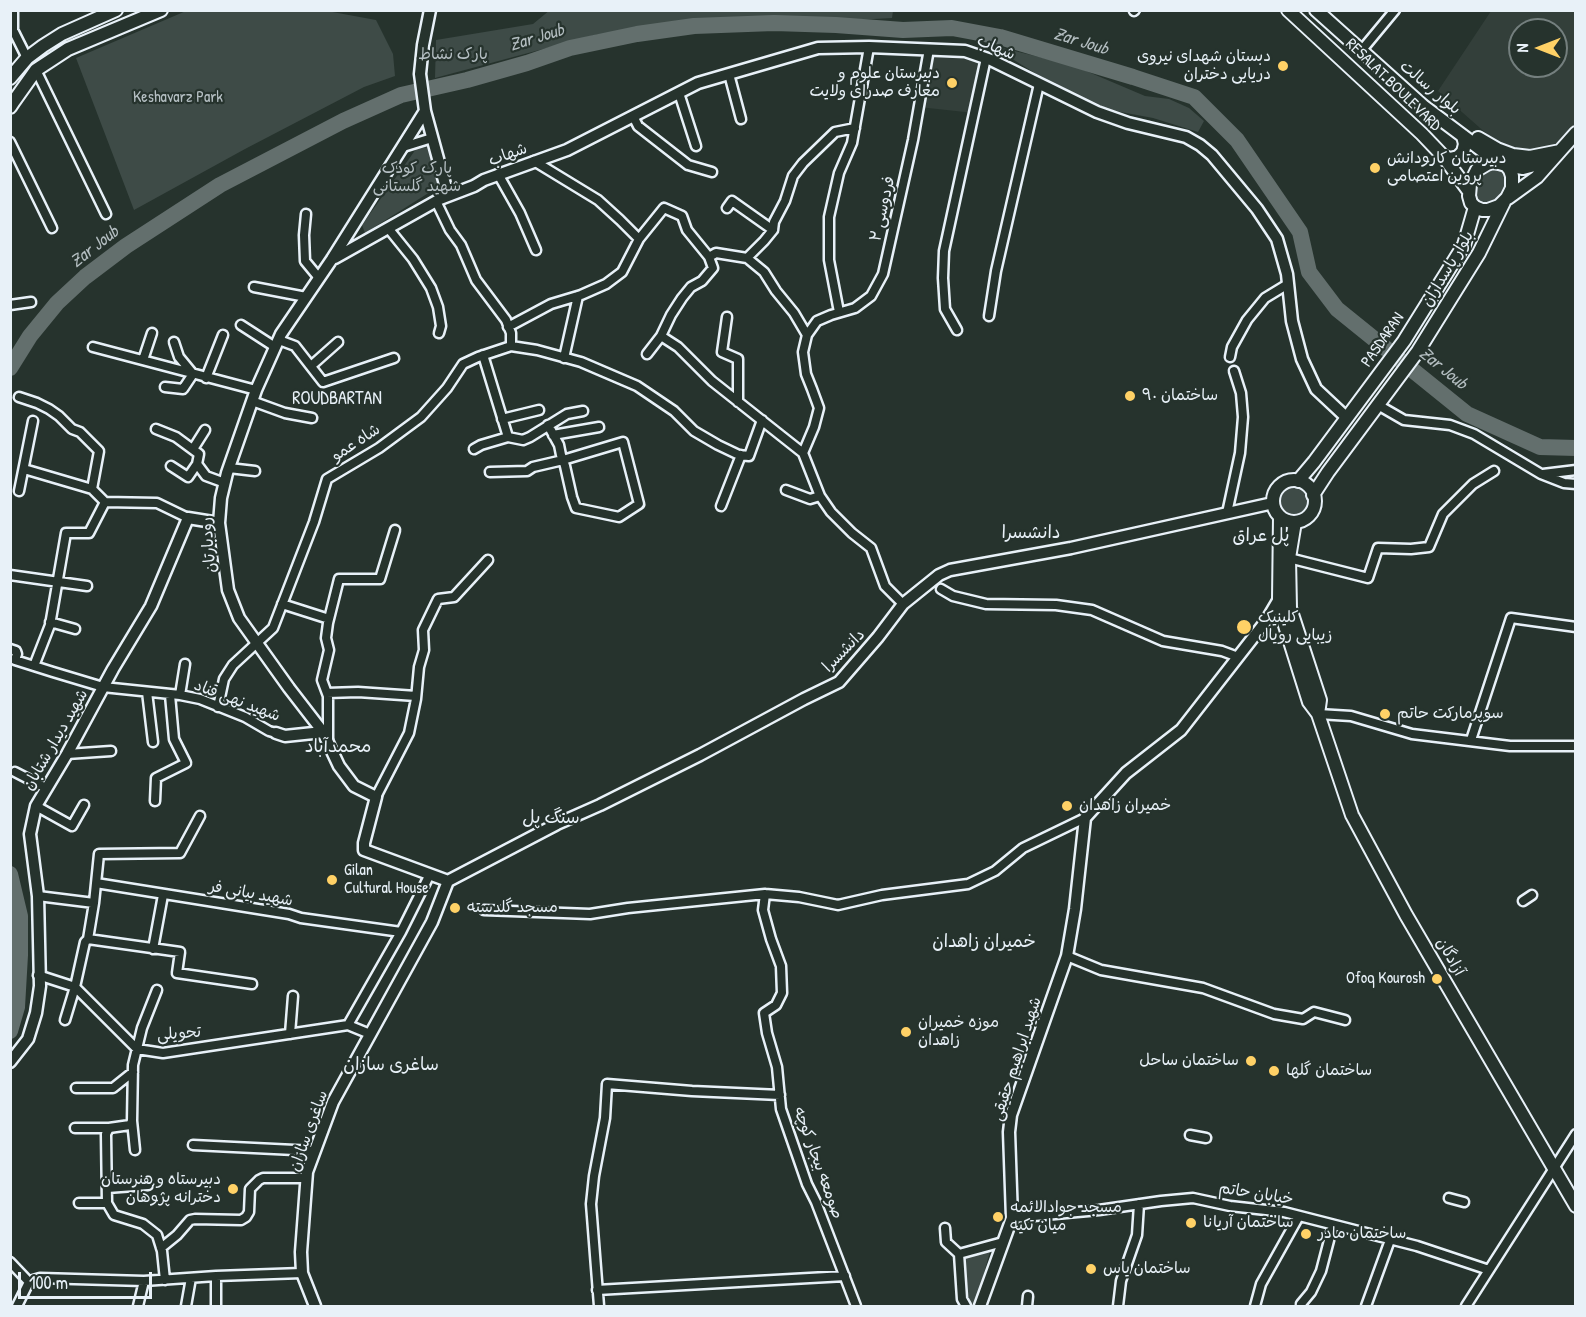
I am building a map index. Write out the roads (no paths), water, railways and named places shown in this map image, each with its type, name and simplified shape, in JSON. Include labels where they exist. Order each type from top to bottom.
[{"type":"main road","points":[[10,78],[27,58],[62,34],[116,10]]},
{"type":"main road","points":[[10,107],[36,70],[68,49],[161,10]]},
{"type":"main road","name":"RESALAT BOULEVARD","points":[[1288,10],[1422,135],[1443,156],[1468,190]]},
{"type":"main road","name":"بلوار رسالت","points":[[1316,10],[1423,106],[1503,164]]},
{"type":"main road","points":[[62,34],[68,49]]},
{"type":"main road","points":[[1423,106],[1440,111],[1482,141],[1513,155],[1530,157],[1560,151]]},
{"type":"main road","points":[[1560,151],[1542,163],[1523,168],[1487,164],[1471,179],[1468,190],[1471,202],[1482,210],[1494,208],[1537,177],[1560,151],[1575,133]]},
{"type":"main road","points":[[1443,156],[1450,159],[1458,157],[1463,152],[1465,144],[1463,136]]},
{"type":"main road","points":[[1503,164],[1512,176],[1512,188],[1505,200]]},
{"type":"main road","name":"بلوار پاسداران","points":[[1418,351],[1479,253],[1505,200]]},
{"type":"main road","name":"PASDARAN","points":[[1298,481],[1404,341],[1464,245],[1475,207]]},
{"type":"main road","name":"PASDARAN","points":[[1313,495],[1418,351]]},
{"type":"main road","points":[[1298,481],[1307,486],[1313,495],[1314,505],[1305,519],[1295,522],[1284,520],[1274,508],[1275,492],[1287,482],[1298,481]]},
{"type":"main road","name":"آزادگان","points":[[1280,517],[1279,599],[1282,616],[1309,702],[1318,714],[1352,814],[1406,915],[1575,1206]]},
{"type":"main road","name":"آزادگان","points":[[1295,522],[1289,558],[1290,608],[1320,700],[1318,714]]},
{"type":"street","points":[[13,10],[12,29],[27,58]]},
{"type":"street","points":[[430,10],[420,74],[432,138],[446,189],[484,180]]},
{"type":"street","points":[[1361,51],[1395,10]]},
{"type":"street","points":[[839,312],[829,260],[829,217],[839,173],[852,143],[869,47]]},
{"type":"street","name":"شهاب","points":[[332,259],[438,200],[498,174],[567,150],[698,83],[818,48],[869,47],[965,51],[986,58],[1097,112],[1128,123],[1186,137],[1212,155],[1257,209],[1277,239],[1287,274],[1292,321],[1302,359],[1316,389],[1347,418]]},
{"type":"street","name":"فردوسی ۲","points":[[807,335],[818,321],[855,308],[871,296],[883,274],[913,140],[929,49]]},
{"type":"street","points":[[957,330],[945,309],[944,251],[986,58]]},
{"type":"street","points":[[36,70],[105,214]]},
{"type":"street","points":[[729,74],[741,119]]},
{"type":"street","points":[[989,316],[996,271],[1040,84]]},
{"type":"street","points":[[679,93],[696,146]]},
{"type":"street","name":"رودبارتان","points":[[376,797],[354,786],[339,766],[326,736],[239,618],[228,590],[219,523],[221,498],[229,468],[254,396],[277,343],[426,111]]},
{"type":"street","points":[[633,116],[638,126],[688,165],[712,172]]},
{"type":"street","points":[[747,258],[773,230],[774,222],[785,201],[793,176],[802,163],[835,132],[855,128]]},
{"type":"street","points":[[403,147],[432,138]]},
{"type":"street","points":[[10,142],[52,228]]},
{"type":"street","points":[[534,162],[598,200],[639,239]]},
{"type":"street","points":[[498,174],[520,213],[536,250]]},
{"type":"street","name":"شهاب","points":[[438,200],[446,189]]},
{"type":"street","points":[[438,200],[450,230],[461,244],[476,280],[506,320],[511,333],[511,346],[537,350],[581,362],[637,386],[674,411],[694,430],[718,445],[741,455],[749,456],[762,420]]},
{"type":"street","points":[[728,208],[732,201],[773,230]]},
{"type":"street","points":[[508,327],[551,304],[606,284],[622,273],[639,239],[664,208],[682,216],[687,230],[709,257],[712,267],[702,281],[692,287],[682,298],[671,315],[662,336],[647,354]]},
{"type":"street","points":[[306,213],[305,261],[319,278]]},
{"type":"street","points":[[354,224],[355,234],[366,240]]},
{"type":"street","points":[[388,228],[413,259],[431,288],[438,307],[441,327],[439,333]]},
{"type":"street","points":[[709,257],[716,254],[747,258],[764,272],[807,335],[803,352],[806,375],[819,408],[803,453]]},
{"type":"street","points":[[1230,357],[1232,347],[1247,320],[1265,298],[1288,284]]},
{"type":"street","points":[[254,287],[306,297]]},
{"type":"street","points":[[564,357],[578,296]]},
{"type":"street","points":[[10,305],[31,302]]},
{"type":"street","points":[[727,317],[722,352],[738,359],[738,402]]},
{"type":"street","points":[[241,325],[277,343],[295,346],[323,382],[394,358]]},
{"type":"street","points":[[143,360],[152,333]]},
{"type":"street","points":[[206,378],[223,334]]},
{"type":"street","points":[[662,336],[712,381],[803,453],[820,496],[831,513],[871,548],[885,586],[903,604]]},
{"type":"street","points":[[174,342],[179,357],[193,374]]},
{"type":"street","points":[[311,366],[338,342]]},
{"type":"street","name":"شاه عمو","points":[[218,707],[224,679],[233,665],[273,628],[314,522],[327,479],[379,448],[421,417],[447,388],[463,364],[511,346]]},
{"type":"street","points":[[93,347],[206,378],[254,396],[285,413],[312,418]]},
{"type":"street","points":[[483,355],[508,437]]},
{"type":"street","points":[[1227,513],[1240,453],[1243,417],[1241,393],[1234,371]]},
{"type":"street","points":[[165,387],[183,388],[193,374]]},
{"type":"street","points":[[19,397],[49,409],[72,429],[80,432],[99,451],[92,489]]},
{"type":"street","points":[[1378,405],[1404,420],[1450,425],[1474,434],[1541,474],[1564,483],[1575,484]]},
{"type":"street","points":[[502,419],[538,410]]},
{"type":"street","points":[[474,449],[508,437],[523,440],[567,414],[583,411]]},
{"type":"street","points":[[20,491],[33,421]]},
{"type":"street","points":[[490,472],[527,471],[533,467],[563,460],[623,442],[639,504],[619,518],[576,508],[563,460],[559,445],[548,425]]},
{"type":"street","points":[[553,435],[599,427]]},
{"type":"street","points":[[156,429],[177,437],[199,453],[197,464],[188,477],[171,466]]},
{"type":"street","points":[[193,449],[205,430]]},
{"type":"street","points":[[721,507],[741,455]]},
{"type":"street","points":[[197,464],[206,476],[225,483]]},
{"type":"street","points":[[229,468],[255,471]]},
{"type":"street","points":[[24,469],[92,489],[105,502],[157,503],[188,518],[219,523]]},
{"type":"street","points":[[1541,474],[1575,470]]},
{"type":"street","points":[[1289,558],[1368,578],[1378,548],[1429,547],[1443,514],[1473,484],[1494,471]]},
{"type":"street","points":[[786,490],[810,499],[820,496]]},
{"type":"street","points":[[10,649],[16,651],[15,660],[34,666],[50,622],[66,534],[89,533],[105,502]]},
{"type":"street","name":"دانشسرا","points":[[448,881],[556,824],[600,805],[700,755],[839,682],[903,604],[950,570],[1071,548],[1273,503]]},
{"type":"street","name":"شهید دیدار شتابان","points":[[10,1062],[28,1039],[36,1013],[40,986],[38,896],[30,834],[36,806],[151,606],[188,518]]},
{"type":"street","points":[[326,736],[328,696],[322,680],[329,650],[326,638],[329,619],[339,579],[380,579],[395,530]]},
{"type":"street","points":[[448,881],[364,850],[364,843],[376,797],[409,733],[419,668],[424,651],[423,630],[438,599],[454,597],[489,560]]},
{"type":"street","points":[[10,575],[87,586]]},
{"type":"street","points":[[941,589],[953,596],[986,604],[1056,605],[1092,610],[1163,641],[1222,651],[1238,657]]},
{"type":"street","points":[[484,910],[591,914],[765,894],[799,897],[838,905],[882,895],[968,884],[995,871],[1023,848],[1085,818],[1126,773],[1180,730],[1266,621],[1279,599]]},
{"type":"street","points":[[282,604],[329,619]]},
{"type":"street","points":[[1266,621],[1275,614],[1282,616]]},
{"type":"street","points":[[1471,740],[1510,618],[1575,627]]},
{"type":"street","points":[[50,622],[75,628]]},
{"type":"street","points":[[180,695],[185,664]]},
{"type":"street","name":"شهید نهی قناد","points":[[34,666],[104,687],[200,699],[285,736],[326,736]]},
{"type":"street","points":[[147,692],[153,742]]},
{"type":"street","points":[[327,693],[358,692],[416,696]]},
{"type":"street","points":[[155,801],[156,778],[186,763],[174,739],[170,695]]},
{"type":"street","points":[[1318,714],[1351,716],[1412,734],[1510,746],[1575,746]]},
{"type":"street","points":[[67,754],[111,751]]},
{"type":"street","points":[[15,772],[46,788]]},
{"type":"street","points":[[36,806],[72,826],[84,805]]},
{"type":"street","points":[[65,1020],[85,942],[88,939],[99,854],[180,853],[200,816]]},
{"type":"street","name":"شهید ابراهیم حقیقی","points":[[980,1306],[1012,1218],[1009,1132],[1011,1115],[1067,956],[1079,880],[1085,818]]},
{"type":"street","points":[[370,1034],[348,1025],[401,932],[430,874]]},
{"type":"street","name":"ساغری سازان","points":[[315,1306],[302,1273],[301,1252],[307,1172],[333,1102],[432,922],[448,881]]},
{"type":"street","name":"شهید بیانی فر","points":[[96,884],[401,932]]},
{"type":"street","points":[[153,949],[163,894]]},
{"type":"street","name":"صومعه بیجار کوچه","points":[[765,894],[763,910],[782,966],[782,993],[776,1005],[765,1013],[767,1032],[777,1067],[781,1109],[795,1152],[856,1306]]},
{"type":"street","points":[[1523,901],[1532,895]]},
{"type":"street","points":[[38,896],[94,903]]},
{"type":"street","points":[[88,939],[180,952],[177,973],[252,984]]},
{"type":"street","points":[[1067,956],[1101,970],[1203,988],[1274,1014],[1303,1019],[1314,1012],[1345,1020]]},
{"type":"street","name":"تحویلی","points":[[38,975],[75,987],[137,1049],[163,1053],[348,1025]]},
{"type":"street","points":[[135,1150],[131,1123],[133,1072],[141,1028],[157,990]]},
{"type":"street","points":[[290,1034],[293,996]]},
{"type":"street","points":[[76,1088],[113,1088],[133,1072]]},
{"type":"street","points":[[599,1306],[591,1204],[605,1118],[607,1084],[780,1095]]},
{"type":"street","points":[[75,1128],[111,1128],[131,1123]]},
{"type":"street","points":[[111,1128],[106,1134],[107,1203],[114,1215],[137,1221],[157,1235],[165,1280]]},
{"type":"street","points":[[1466,1306],[1575,1134]]},
{"type":"street","points":[[1190,1135],[1206,1138]]},
{"type":"street","points":[[193,1145],[315,1151]]},
{"type":"street","points":[[161,1248],[190,1220],[242,1220],[249,1212],[250,1189],[263,1178],[307,1178]]},
{"type":"street","points":[[107,1188],[148,1185]]},
{"type":"street","points":[[1449,1197],[1464,1202]]},
{"type":"street","name":"خیابان حاتم","points":[[1012,1218],[1193,1198],[1230,1206],[1284,1212],[1417,1246],[1490,1270]]},
{"type":"street","points":[[79,1203],[107,1203]]},
{"type":"street","points":[[1118,1306],[1121,1281],[1137,1235],[1139,1204]]},
{"type":"street","points":[[1255,1306],[1261,1284],[1299,1216]]},
{"type":"street","points":[[1300,1304],[1311,1292],[1321,1271],[1333,1225]]},
{"type":"street","points":[[945,1228],[946,1242],[959,1254],[962,1299],[966,1306]]},
{"type":"street","points":[[1366,1306],[1390,1240]]},
{"type":"street","points":[[959,1254],[1003,1242]]},
{"type":"street","points":[[10,1262],[29,1282]]},
{"type":"street","points":[[17,1306],[29,1282],[40,1278],[144,1281],[302,1273]]},
{"type":"street","points":[[216,1276],[216,1306]]},
{"type":"street","points":[[597,1290],[845,1276]]},
{"type":"street","points":[[186,1306],[191,1278]]},
{"type":"street","points":[[138,1306],[144,1281]]},
{"type":"street","points":[[1027,1306],[1028,1296]]},
{"type":"waterway","name":"Zar Joub","points":[[10,368],[30,336],[57,303],[85,277],[126,246],[220,185],[343,121],[401,95],[467,80],[570,48],[637,34],[694,26],[774,23],[903,30],[952,28],[1000,37],[1194,97],[1237,140],[1300,232],[1309,272],[1337,309],[1467,414],[1540,447],[1576,448]]},
{"type":"waterway","name":"Zar Joub","points":[[10,874],[20,916],[17,1007],[10,1031]]},
{"type":"place","name":"دبستان شهدای نیروی دریایی دختران","points":[[1283,66]]},
{"type":"place","name":"دبیرستان علوم و معارف صدرای ولایت","points":[[952,83]]},
{"type":"place","name":"دبیرستان کارودانش پروین اعتصامی","points":[[1375,168]]},
{"type":"place","name":"ساختمان ۹۰","points":[[1130,396]]},
{"type":"place","name":"کلینیک زیبایی رویال","points":[[1244,627]]},
{"type":"place","name":"سوپرمارکت حاتم","points":[[1385,714]]},
{"type":"place","name":"خمیران زاهدان","points":[[1067,806]]},
{"type":"place","name":"Gilan Cultural House","points":[[332,880]]},
{"type":"place","name":"مسجد گلدسته","points":[[455,908]]},
{"type":"place","name":"Ofoq Kourosh","points":[[1437,979]]},
{"type":"place","name":"موزه خمیران زاهدان","points":[[906,1032]]},
{"type":"place","name":"ساختمان ساحل","points":[[1251,1061]]},
{"type":"place","name":"ساختمان گلها","points":[[1274,1071]]},
{"type":"place","name":"دبیرستاه و هنرستان دخترانه پژوهان","points":[[233,1189]]},
{"type":"place","name":"مسجد جوادالائمه میان تکیه","points":[[998,1217]]},
{"type":"place","name":"ساختمان آریانا","points":[[1191,1223]]},
{"type":"place","name":"ساختمان مادر","points":[[1306,1234]]},
{"type":"place","name":"ساختمان یاس","points":[[1091,1269]]},
{"type":"district","name":"ROUDBARTAN","points":[[337,399]]},
{"type":"district","name":"دانشسرا","points":[[1031,533]]},
{"type":"district","name":"پل عراق","points":[[1261,536]]},
{"type":"district","name":"محمدآباد","points":[[338,747]]},
{"type":"district","name":"سنگ پل","points":[[551,818]]},
{"type":"district","name":"خمیران زاهدان","points":[[984,942]]},
{"type":"district","name":"ساغری سازان","points":[[391,1065]]},
{"type":"park label","name":"پارک نشاط","points":[[453,55]]},
{"type":"park label","name":"Keshavarz Park","points":[[178,98]]},
{"type":"park label","name":"پارک کودک شهید گلستانی","points":[[417,178]]}]
